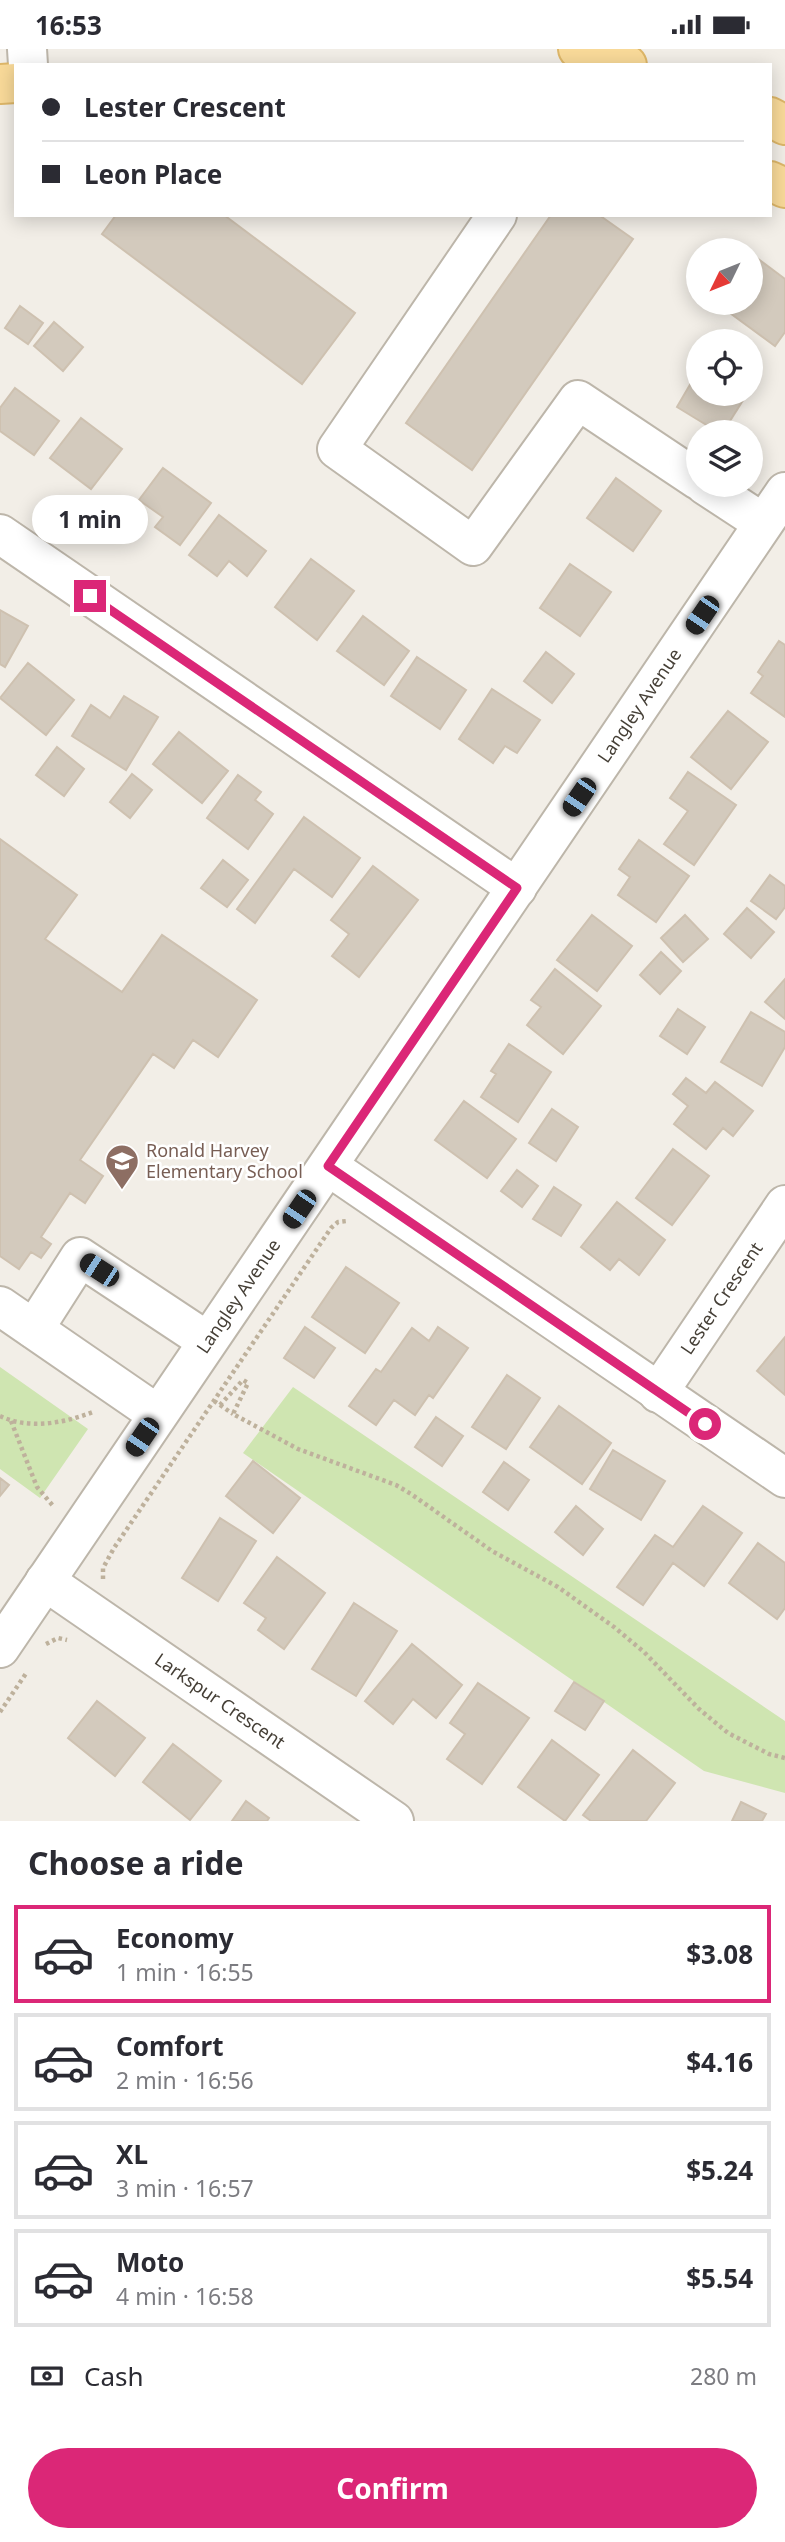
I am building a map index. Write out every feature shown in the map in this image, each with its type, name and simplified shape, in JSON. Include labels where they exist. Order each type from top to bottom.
[{"type":"main road","points":[[578,49],[621,63]]},
{"type":"street","points":[[496,217],[337,449],[473,546],[579,400],[686,472]]},
{"type":"street","name":"Langley Avenue","points":[[15,1658],[45,1581],[785,492]]},
{"type":"street","points":[[723,497],[763,523]]},
{"type":"street","points":[[0,534],[517,888]]},
{"type":"street","points":[[328,1166],[785,1478]]},
{"type":"street","name":"Lester Crescent","points":[[658,1393],[785,1205]]},
{"type":"street","points":[[34,1329],[80,1257],[207,1341]]},
{"type":"street","points":[[0,1307],[157,1414]]},
{"type":"street","name":"Larkspur Crescent","points":[[45,1581],[394,1821]]},
{"type":"path","points":[[107,1584],[102,1575],[105,1561],[331,1228],[342,1221],[351,1223]]},
{"type":"path","points":[[219,1405],[243,1380],[248,1383],[233,1414]]},
{"type":"path","points":[[214,1401],[299,1449],[396,1485],[411,1494],[466,1534],[558,1587],[614,1627],[644,1652],[699,1709],[728,1733],[769,1755],[785,1758]]},
{"type":"path","points":[[0,1416],[11,1422],[58,1423],[101,1408]]},
{"type":"path","points":[[11,1422],[37,1487],[57,1509]]},
{"type":"path","points":[[44,1647],[58,1638],[74,1645]]},
{"type":"path","points":[[0,1711],[15,1658]]},
{"type":"green space","points":[[0,1367],[88,1429],[40,1498],[0,1469]]},
{"type":"green space","points":[[293,1387],[785,1721],[785,1793],[704,1771],[243,1453]]},
{"type":"building","points":[[115,217],[227,217],[355,313],[302,384],[102,234]]},
{"type":"building","points":[[550,217],[602,217],[633,239],[472,470],[406,423]]},
{"type":"building","points":[[763,262],[785,279],[785,332],[775,346],[763,337],[763,329],[752,329],[733,315],[763,315]]},
{"type":"building","points":[[20,306],[43,323],[28,344],[5,328]]},
{"type":"building","points":[[54,322],[83,347],[63,371],[34,346]]},
{"type":"building","points":[[15,388],[59,421],[34,455],[0,431],[0,408]]},
{"type":"building","points":[[686,392],[686,406],[739,406],[731,420],[698,420],[677,407]]},
{"type":"building","points":[[81,418],[122,449],[91,489],[50,458]]},
{"type":"building","points":[[163,468],[211,503],[180,545],[155,527],[163,517],[139,500]]},
{"type":"building","points":[[616,478],[661,511],[633,551],[587,518]]},
{"type":"building","points":[[219,515],[266,551],[247,576],[229,561],[217,576],[189,555]]},
{"type":"building","points":[[311,559],[354,591],[317,640],[275,607]]},
{"type":"building","points":[[570,564],[611,592],[580,636],[540,608]]},
{"type":"building","points":[[0,610],[28,626],[5,667],[0,664]]},
{"type":"building","points":[[363,616],[409,651],[384,685],[337,651]]},
{"type":"building","points":[[779,641],[785,645],[785,717],[751,693],[763,676],[758,672]]},
{"type":"building","points":[[546,652],[574,674],[552,703],[524,681]]},
{"type":"building","points":[[417,657],[466,690],[440,729],[391,696]]},
{"type":"building","points":[[28,663],[74,700],[46,735],[0,698]]},
{"type":"building","points":[[492,689],[540,720],[517,753],[505,746],[493,763],[459,739]]},
{"type":"building","points":[[124,696],[158,717],[126,770],[72,736],[91,705],[110,718]]},
{"type":"building","points":[[728,711],[768,742],[731,789],[691,757]]},
{"type":"building","points":[[179,732],[228,771],[202,803],[153,764]]},
{"type":"building","points":[[57,747],[84,769],[64,796],[36,775]]},
{"type":"building","points":[[688,772],[736,805],[694,865],[664,844],[688,811],[670,798]]},
{"type":"building","points":[[132,774],[152,790],[130,818],[110,802]]},
{"type":"building","points":[[238,775],[261,792],[255,800],[273,814],[248,849],[207,818]]},
{"type":"building","points":[[304,817],[360,858],[332,897],[294,869],[255,923],[237,909]]},
{"type":"building","points":[[0,839],[77,895],[45,939],[122,992],[162,935],[257,1000],[218,1057],[193,1040],[174,1068],[153,1054],[80,1160],[103,1176],[85,1203],[70,1193],[41,1237],[51,1244],[41,1258],[31,1252],[19,1269],[0,1256]]},
{"type":"building","points":[[639,840],[689,876],[656,922],[618,895],[630,877],[619,869]]},
{"type":"building","points":[[223,860],[248,880],[227,907],[201,888]]},
{"type":"building","points":[[373,866],[418,900],[359,977],[332,956],[349,934],[331,920]]},
{"type":"building","points":[[770,875],[785,886],[785,907],[776,919],[751,901]]},
{"type":"building","points":[[747,908],[774,932],[751,958],[724,934]]},
{"type":"building","points":[[592,915],[632,946],[597,991],[557,960]]},
{"type":"building","points":[[685,915],[708,939],[683,962],[661,938]]},
{"type":"building","points":[[661,952],[681,971],[660,994],[640,975]]},
{"type":"building","points":[[555,969],[601,1006],[563,1054],[527,1025],[541,1007],[531,1000]]},
{"type":"building","points":[[785,979],[785,1019],[765,1002]]},
{"type":"building","points":[[678,1009],[705,1027],[687,1054],[660,1036]]},
{"type":"building","points":[[751,1012],[785,1032],[785,1047],[762,1086],[721,1062]]},
{"type":"building","points":[[509,1044],[551,1072],[518,1122],[481,1097],[496,1074],[491,1071]]},
{"type":"building","points":[[686,1078],[706,1093],[715,1082],[753,1111],[733,1136],[723,1128],[706,1149],[674,1124],[688,1106],[673,1094]]},
{"type":"building","points":[[464,1101],[516,1139],[487,1178],[435,1140]]},
{"type":"building","points":[[552,1109],[578,1127],[556,1161],[529,1143]]},
{"type":"building","points":[[673,1149],[709,1176],[672,1225],[636,1198]]},
{"type":"building","points":[[517,1170],[538,1186],[522,1207],[501,1191]]},
{"type":"building","points":[[554,1187],[581,1205],[561,1236],[533,1219]]},
{"type":"building","points":[[617,1202],[665,1240],[639,1275],[619,1259],[610,1270],[581,1247]]},
{"type":"building","points":[[346,1267],[399,1303],[365,1353],[312,1317]]},
{"type":"building","points":[[305,1327],[335,1348],[314,1378],[284,1358]]},
{"type":"building","points":[[438,1327],[468,1348],[433,1398],[429,1395],[415,1415],[394,1400],[376,1425],[349,1406],[376,1369],[381,1372],[412,1328],[429,1341]]},
{"type":"building","points":[[785,1337],[785,1395],[757,1371]]},
{"type":"building","points":[[507,1375],[540,1398],[506,1449],[472,1427]]},
{"type":"building","points":[[559,1406],[611,1443],[582,1484],[530,1447]]},
{"type":"building","points":[[436,1417],[463,1436],[442,1466],[415,1447]]},
{"type":"building","points":[[613,1450],[665,1481],[641,1520],[590,1489]]},
{"type":"building","points":[[253,1461],[300,1498],[273,1533],[226,1496]]},
{"type":"building","points":[[504,1462],[529,1480],[508,1510],[483,1492]]},
{"type":"building","points":[[0,1478],[9,1485],[0,1496]]},
{"type":"building","points":[[576,1506],[603,1529],[583,1555],[555,1532]]},
{"type":"building","points":[[703,1506],[742,1533],[704,1586],[673,1563],[643,1605],[617,1587],[655,1535],[673,1547]]},
{"type":"building","points":[[220,1518],[256,1541],[218,1601],[182,1578]]},
{"type":"building","points":[[758,1543],[785,1563],[785,1608],[777,1619],[729,1583]]},
{"type":"building","points":[[277,1557],[325,1593],[284,1649],[258,1630],[266,1618],[244,1603]]},
{"type":"building","points":[[354,1603],[397,1631],[356,1696],[312,1669]]},
{"type":"building","points":[[412,1644],[462,1685],[436,1718],[413,1699],[393,1724],[365,1701]]},
{"type":"building","points":[[574,1682],[604,1701],[585,1730],[555,1711]]},
{"type":"building","points":[[478,1683],[529,1718],[482,1784],[447,1759],[465,1734],[450,1723]]},
{"type":"building","points":[[97,1701],[145,1738],[115,1776],[68,1738]]},
{"type":"building","points":[[552,1740],[599,1775],[565,1821],[518,1787]]},
{"type":"building","points":[[173,1744],[221,1781],[190,1820],[143,1782]]},
{"type":"building","points":[[633,1750],[675,1783],[646,1821],[591,1821],[583,1815]]},
{"type":"building","points":[[246,1801],[269,1818],[267,1821],[232,1821]]},
{"type":"building","points":[[741,1802],[766,1814],[762,1821],[732,1821]]},
{"type":"place","name":"Ronald Harvey Elementary School","points":[[122,1191]]},
{"type":"route","points":[[90,596],[517,888],[328,1166],[705,1424]]}]
